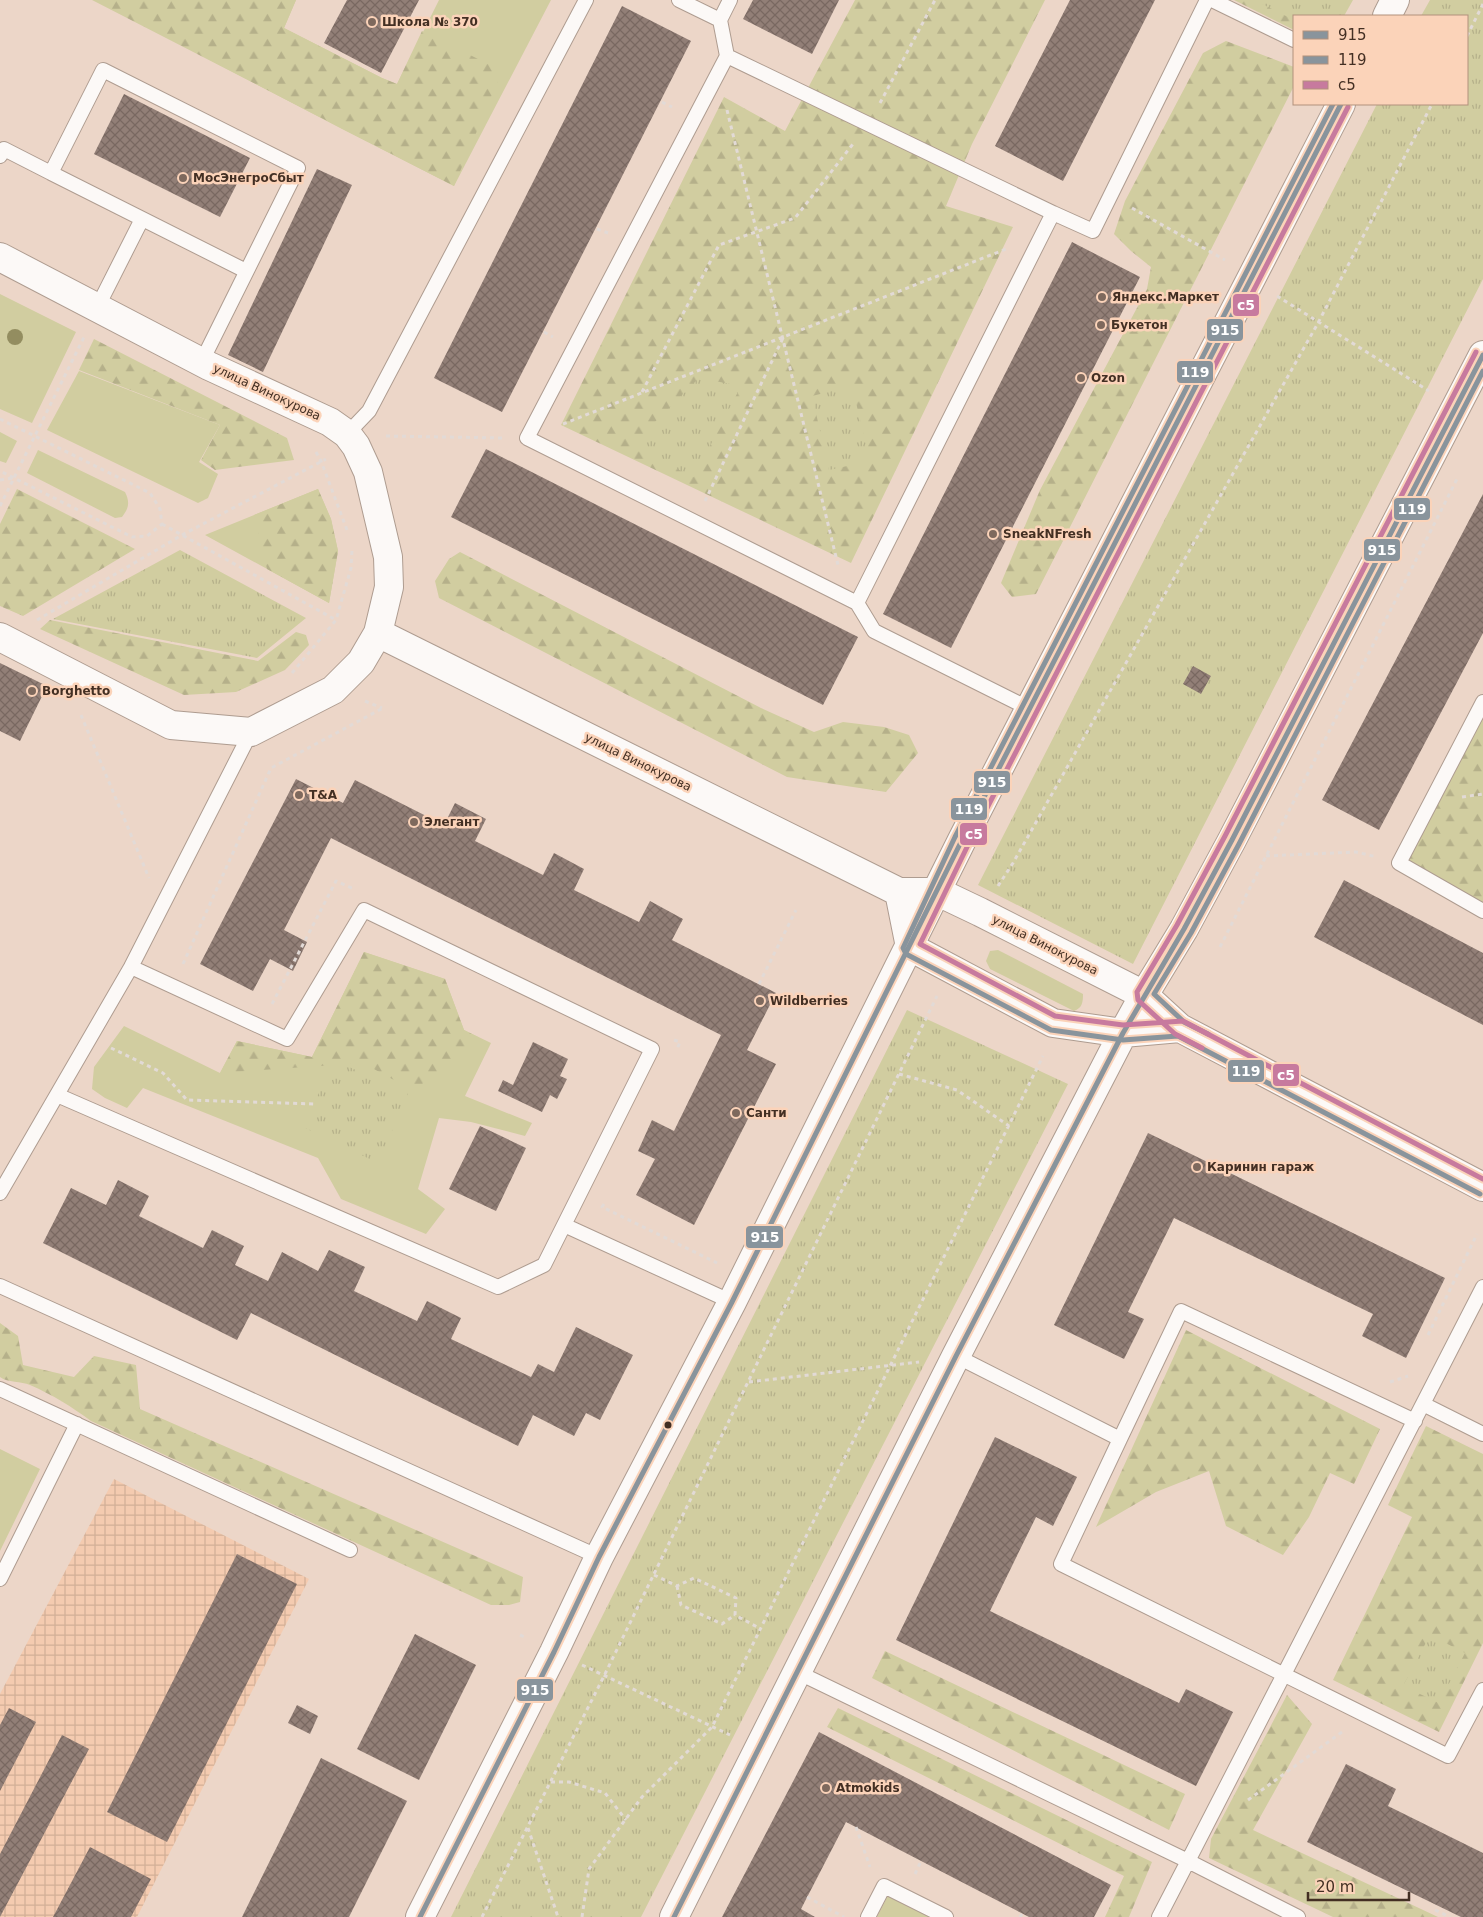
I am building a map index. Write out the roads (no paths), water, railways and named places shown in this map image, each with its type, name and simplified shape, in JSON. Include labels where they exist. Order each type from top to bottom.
[{"type":"street","points":[[1387,15],[1395,0]]},
{"type":"street","points":[[420,1917],[554,1652],[599,1557],[732,1302],[1030,709],[1340,105]]},
{"type":"street","name":"улица Винокурова","points":[[0,258],[92,319],[202,361],[209,366],[330,422],[352,440]]},
{"type":"street","points":[[674,1917],[956,1356],[1094,1093],[1123,1033],[1184,929],[1483,355]]},
{"type":"street","points":[[0,637],[171,725],[251,732],[333,690],[361,662],[378,633],[389,587],[388,557],[368,472],[352,440]]},
{"type":"street","name":"улица Винокурова","points":[[378,633],[899,892],[938,892],[980,912],[1144,995],[1180,1028],[1483,1186]]},
{"type":"street","points":[[899,892],[910,947]]},
{"type":"street","points":[[910,947],[1053,1023],[1123,1033],[1180,1028]]},
{"type":"lane","points":[[352,440],[586,0]]},
{"type":"lane","points":[[679,0],[720,20]]},
{"type":"lane","points":[[730,0],[720,20],[727,56],[527,438],[852,600],[874,631],[1030,709]]},
{"type":"lane","points":[[727,56],[1093,231],[1207,0]]},
{"type":"lane","points":[[1212,0],[1293,40]]},
{"type":"lane","points":[[51,173],[103,70],[298,168],[202,361]]},
{"type":"lane","points":[[0,156],[4,149],[246,271]]},
{"type":"lane","points":[[852,600],[1053,213]]},
{"type":"lane","points":[[92,319],[142,219]]},
{"type":"lane","points":[[1483,702],[1399,863],[1483,911]]},
{"type":"lane","points":[[0,1193],[5,1173],[57,1095],[131,967],[251,732]]},
{"type":"lane","points":[[57,1095],[498,1287],[544,1264],[652,1049],[364,910],[287,1039],[131,967]]},
{"type":"lane","points":[[564,1225],[732,1302]]},
{"type":"lane","points":[[0,1286],[599,1557]]},
{"type":"lane","points":[[1159,1917],[1483,1287]]},
{"type":"lane","points":[[1414,1421],[1181,1311],[1061,1564],[1448,1756],[1483,1690]]},
{"type":"lane","points":[[956,1356],[1120,1439]]},
{"type":"lane","points":[[0,1389],[350,1550]]},
{"type":"lane","points":[[1423,1404],[1483,1434]]},
{"type":"lane","points":[[0,1579],[77,1424]]},
{"type":"lane","points":[[797,1672],[1188,1861],[1298,1917]]},
{"type":"lane","points":[[868,1917],[884,1886],[946,1917]]},
{"type":"place","name":"Школа № 370","points":[[372,22]]},
{"type":"place","name":"МосЭнегроСбыт","points":[[183,178]]},
{"type":"place","name":"Яндекс.Маркет","points":[[1102,297]]},
{"type":"place","name":"Букетон","points":[[1101,325]]},
{"type":"place","name":"Ozon","points":[[1081,378]]},
{"type":"place","name":"SneakNFresh","points":[[993,534]]},
{"type":"place","name":"Borghetto","points":[[32,691]]},
{"type":"place","name":"T&A","points":[[299,795]]},
{"type":"place","name":"Элегант","points":[[414,822]]},
{"type":"place","name":"Wildberries","points":[[760,1001]]},
{"type":"place","name":"Санти","points":[[736,1113]]},
{"type":"place","name":"Каринин гараж","points":[[1197,1167]]},
{"type":"place","name":"Atmokids","points":[[826,1788]]}]
